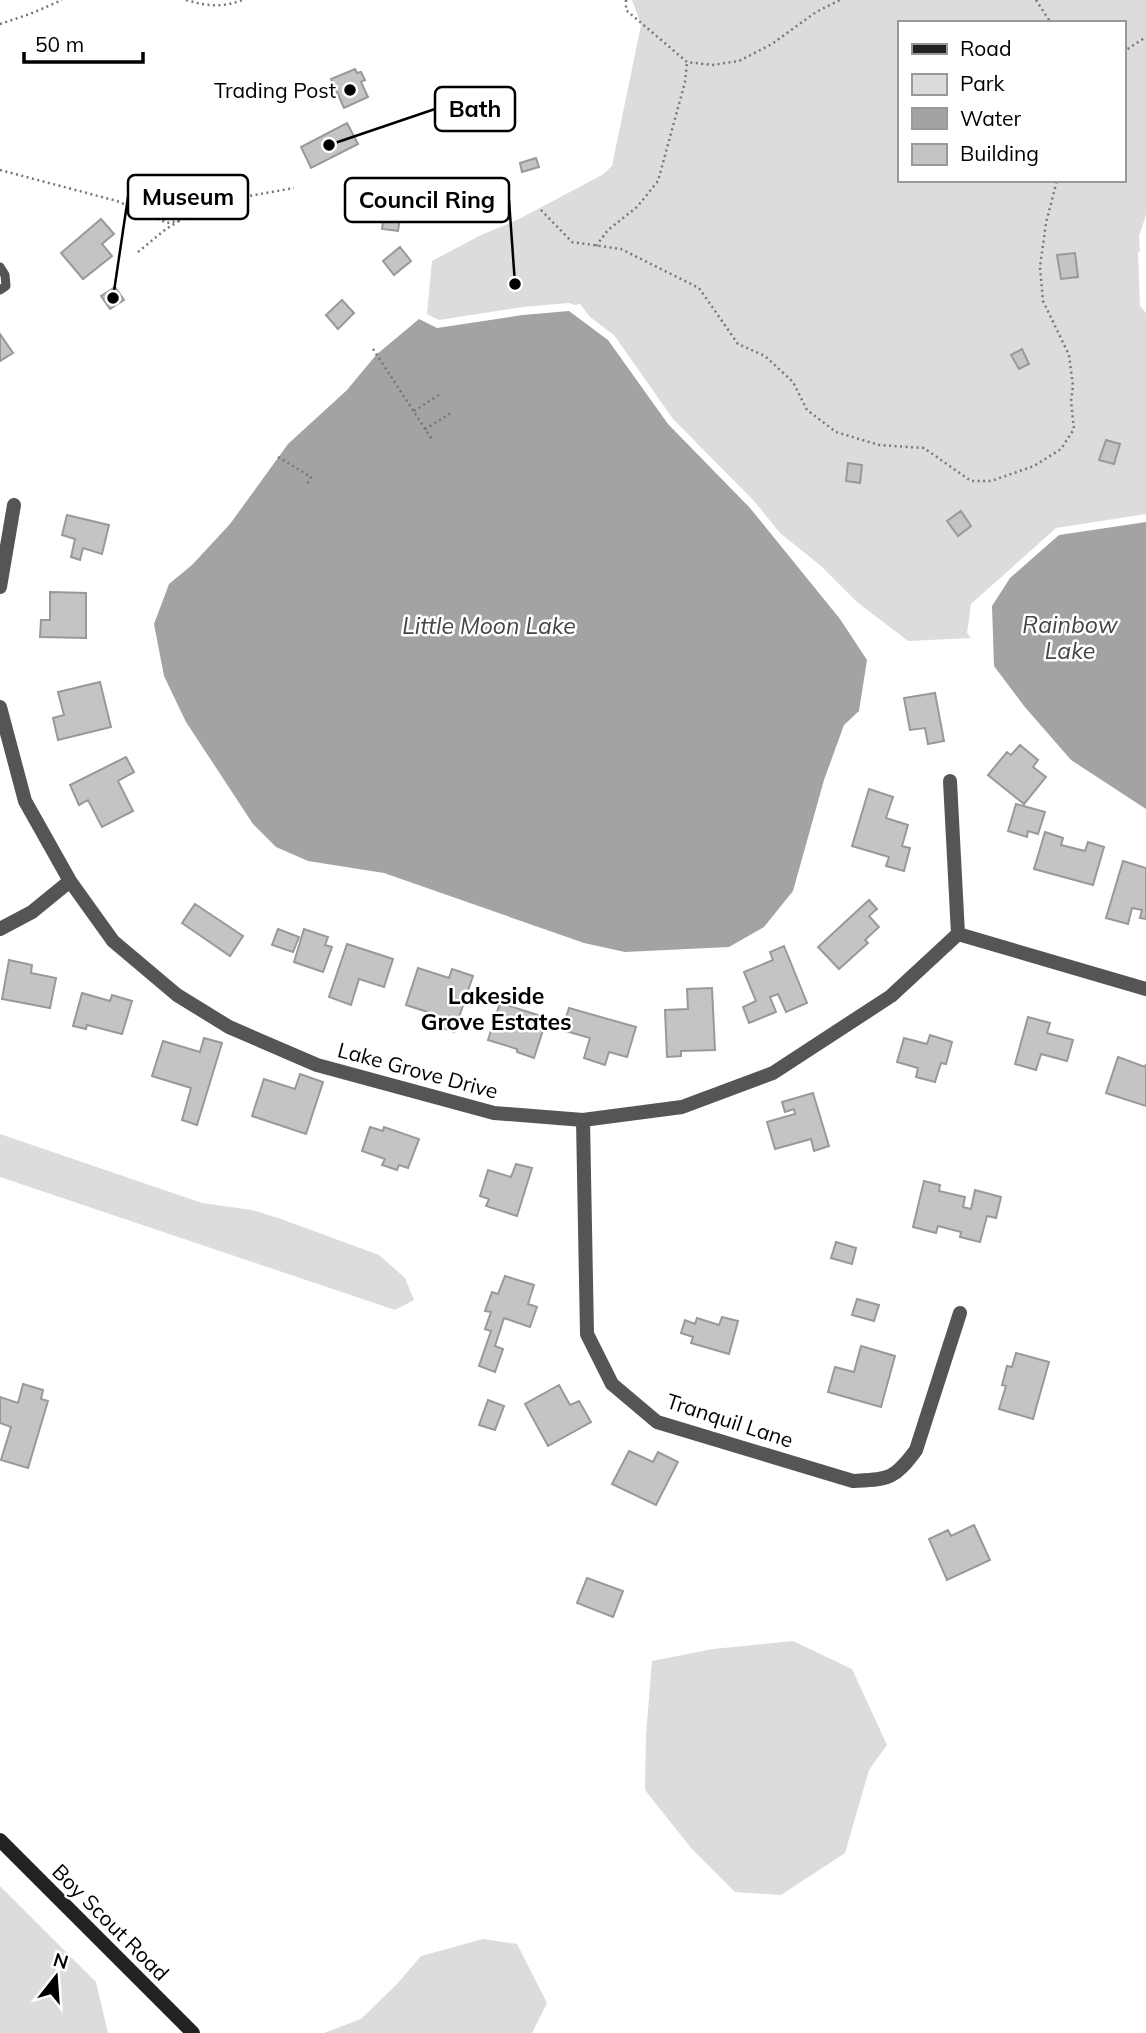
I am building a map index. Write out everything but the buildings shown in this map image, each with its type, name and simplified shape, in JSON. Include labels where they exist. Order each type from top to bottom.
[{"type":"street","points":[[0,587],[15,505]]},
{"type":"street","name":"Lake Grove Drive","points":[[0,707],[25,801],[69,881],[113,941],[177,995],[229,1027],[317,1065],[494,1113],[583,1120],[682,1107],[773,1073],[891,996],[958,934]]},
{"type":"street","points":[[950,781],[958,934],[1146,989]]},
{"type":"street","points":[[0,929],[32,912],[69,881]]},
{"type":"street","name":"Tranquil Lane","points":[[583,1120],[587,1334],[612,1384],[656,1422],[853,1481],[883,1480],[902,1469],[916,1450],[960,1313]]},
{"type":"street","name":"Boy Scout Road","points":[[0,1840],[193,2033]]},
{"type":"lane","points":[[0,267],[5,275],[6,286],[0,290]]},
{"type":"path","points":[[0,24],[62,0]]},
{"type":"path","points":[[187,0],[205,5],[228,6],[242,0]]},
{"type":"path","points":[[626,0],[626,10],[687,62],[712,65],[739,61],[772,44],[816,12],[840,0]]},
{"type":"path","points":[[1035,0],[1050,21]]},
{"type":"path","points":[[1125,51],[1146,37]]},
{"type":"path","points":[[596,246],[608,229],[637,207],[658,181],[685,82],[687,62]]},
{"type":"path","points":[[0,170],[117,201],[167,223],[182,220]]},
{"type":"path","points":[[541,210],[572,242],[621,249],[699,288],[738,344],[765,356],[793,382],[807,410],[836,432],[879,445],[924,448],[971,481],[991,481],[1034,466],[1061,449],[1074,429],[1069,355],[1042,301],[1040,267],[1046,223],[1056,182]]},
{"type":"path","points":[[138,252],[166,229],[221,201],[293,188]]},
{"type":"path","points":[[373,349],[433,441]]},
{"type":"path","points":[[414,411],[439,395]]},
{"type":"path","points":[[425,429],[451,413]]},
{"type":"path","points":[[278,457],[311,477],[306,486]]},
{"type":"green space","points":[[632,0],[1146,0],[1146,215],[1139,236],[1138,252],[1140,306],[1146,313],[1146,514],[1056,528],[971,604],[967,633],[971,638],[908,641],[857,602],[821,566],[780,533],[755,502],[673,419],[614,335],[590,317],[580,304],[523,307],[439,320],[427,314],[432,261],[481,235],[517,220],[602,175],[612,166],[641,25]]},
{"type":"green space","points":[[0,1134],[202,1203],[252,1210],[281,1219],[379,1255],[405,1278],[414,1300],[395,1310],[0,1177]]},
{"type":"green space","points":[[793,1641],[852,1669],[887,1745],[869,1770],[845,1853],[781,1895],[735,1892],[691,1848],[645,1790],[652,1661],[713,1649]]},
{"type":"green space","points":[[0,1886],[96,1982],[108,2033],[0,2033]]},
{"type":"green space","points":[[483,1939],[517,1944],[547,2003],[532,2033],[324,2033],[361,2019],[421,1956]]},
{"type":"water","name":"Little Moon Lake","points":[[569,311],[608,340],[668,424],[750,508],[840,619],[867,660],[859,711],[844,725],[824,780],[793,891],[764,927],[729,947],[625,952],[584,943],[384,873],[308,861],[276,847],[253,824],[186,722],[164,676],[154,624],[169,584],[192,565],[230,524],[288,444],[347,390],[376,355],[419,319],[437,328]]},
{"type":"water","name":"Rainbow Lake","points":[[1146,522],[1146,809],[1071,760],[1024,706],[994,666],[992,606],[1010,578],[1059,535]]},
{"type":"place","name":"Trading Post","points":[[350,90]]},
{"type":"place","name":"Bath","points":[[329,145]]},
{"type":"place","name":"Council Ring","points":[[515,284]]},
{"type":"place","name":"Museum","points":[[113,298]]},
{"type":"district","name":"Lakeside Grove Estates","points":[[496,1008]]}]
